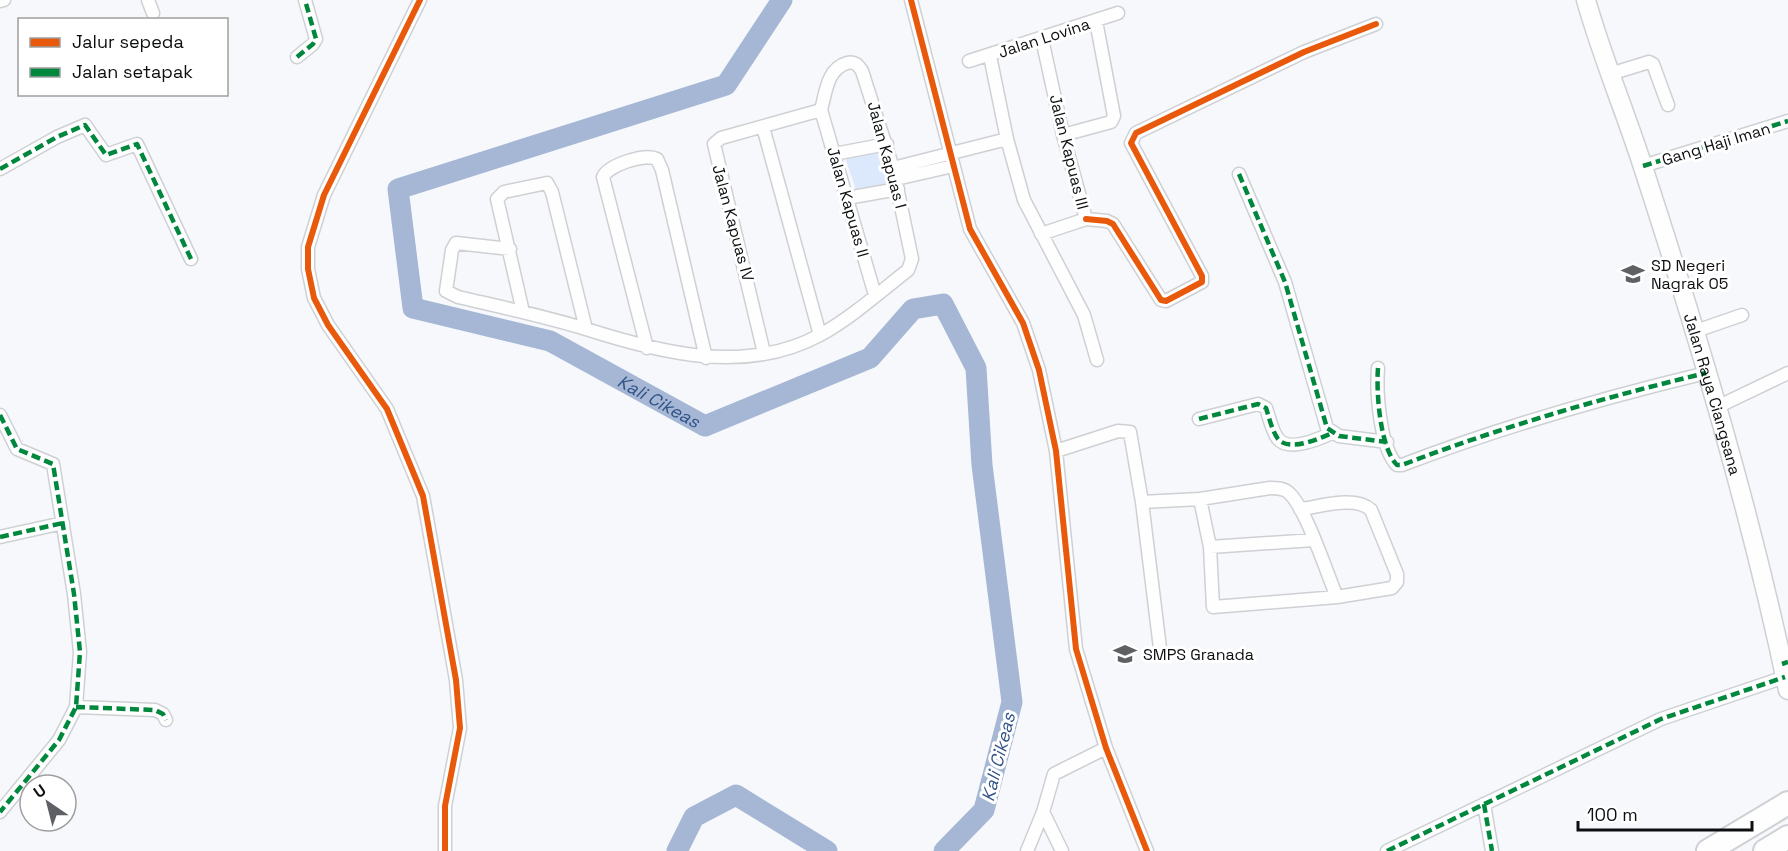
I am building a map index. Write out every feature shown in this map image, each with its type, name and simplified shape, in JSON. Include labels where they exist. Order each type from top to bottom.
[{"type":"highway","points":[[1708,851],[1788,803]]},
{"type":"highway","points":[[1765,851],[1788,837]]},
{"type":"main road","name":"Jalan Raya Ciangsana","points":[[1586,0],[1643,166],[1717,407],[1744,500],[1786,673]]},
{"type":"street","points":[[148,0],[153,13]]},
{"type":"street","points":[[297,57],[316,39],[305,0]]},
{"type":"street","points":[[420,0],[324,195],[310,238],[308,269],[314,298],[328,325],[387,409],[402,439],[423,496],[456,680],[460,728],[446,806],[445,851]]},
{"type":"street","points":[[911,0],[970,229],[1023,323],[1039,370],[1056,451],[1076,649],[1106,748],[1147,851]]},
{"type":"street","name":"Jalan Lovina","points":[[969,61],[1118,14]]},
{"type":"street","points":[[1063,135],[1111,122],[1114,116],[1096,21]]},
{"type":"street","points":[[1086,219],[1107,221],[1113,224],[1161,300],[1166,302],[1202,282],[1202,276],[1131,143],[1132,137],[1136,133],[1304,52],[1376,24]]},
{"type":"street","name":"Jalan Kapuas III","points":[[1041,234],[1086,219],[1063,135],[1042,39]]},
{"type":"street","points":[[990,56],[1007,139],[1024,200],[1084,315],[1097,360]]},
{"type":"street","name":"Jalan Kapuas I","points":[[820,110],[836,67],[851,62],[858,64],[886,144],[912,252],[908,270],[875,295]]},
{"type":"street","points":[[1610,74],[1649,62],[1653,64],[1668,105]]},
{"type":"street","points":[[819,335],[763,127],[820,110]]},
{"type":"street","name":"Jalan Kapuas II","points":[[820,110],[875,295]]},
{"type":"street","name":"Gang Haji Iman","points":[[1643,166],[1788,121]]},
{"type":"street","points":[[0,169],[57,136],[86,125],[106,155],[137,144],[191,259]]},
{"type":"street","name":"Jalan Kapuas IV","points":[[763,127],[721,138],[713,146],[743,258],[764,353]]},
{"type":"street","points":[[847,198],[1007,139]]},
{"type":"street","points":[[834,154],[886,144]]},
{"type":"street","points":[[647,348],[603,177],[605,171],[612,168],[652,157],[657,159],[662,170],[706,358]]},
{"type":"street","points":[[1239,174],[1279,267],[1327,428],[1332,433]]},
{"type":"street","points":[[523,312],[498,197],[504,192],[546,183],[552,192],[586,329]]},
{"type":"street","points":[[510,249],[456,243],[452,250],[444,288],[458,297],[586,329],[647,348],[706,358],[764,353],[819,335],[875,295]]},
{"type":"street","points":[[1693,332],[1742,315]]},
{"type":"street","points":[[1378,368],[1376,402],[1394,463],[1402,465],[1504,427],[1605,397],[1706,373]]},
{"type":"street","points":[[1717,407],[1788,373]]},
{"type":"street","points":[[1199,419],[1258,404],[1266,408],[1277,438],[1282,442],[1304,444],[1332,433],[1387,442]]},
{"type":"street","points":[[0,415],[17,449],[53,464],[80,652],[76,707],[59,740],[0,812]]},
{"type":"street","points":[[1056,451],[1118,431],[1130,432],[1142,502],[1160,648]]},
{"type":"street","points":[[1142,502],[1200,499],[1270,488],[1282,489],[1289,493],[1300,509],[1337,597]]},
{"type":"street","points":[[1200,499],[1210,547],[1214,608],[1337,597],[1392,588],[1397,582],[1397,574],[1371,510],[1362,504],[1351,503],[1300,509]]},
{"type":"street","points":[[0,537],[63,523]]},
{"type":"street","points":[[1210,547],[1314,540]]},
{"type":"street","points":[[1387,851],[1661,719],[1786,673]]},
{"type":"street","points":[[76,707],[155,710],[163,714],[166,720]]},
{"type":"street","points":[[1027,851],[1043,812],[1054,774],[1106,748]]},
{"type":"street","points":[[1484,804],[1492,851]]},
{"type":"street","points":[[1043,812],[1062,851]]},
{"type":"shaded area","points":[[879,147],[891,188],[858,196],[844,154]]},
{"type":"waterway","name":"Kali Cikeas","points":[[782,0],[726,85],[398,189],[413,308],[550,341],[705,426],[870,358],[913,309],[943,304],[976,368],[982,465],[1012,702],[984,810],[944,851]]},
{"type":"waterway","name":"Kali Cikeas","points":[[677,851],[694,817],[736,795],[827,851]]},
{"type":"marked path","points":[[297,57],[316,39],[305,0]]},
{"type":"marked path","points":[[1643,166],[1788,121]]},
{"type":"marked path","points":[[0,169],[57,137],[85,125],[106,155],[137,144],[191,259]]},
{"type":"marked path","points":[[1239,174],[1285,282],[1327,428],[1339,436],[1387,442]]},
{"type":"marked path","points":[[1378,368],[1380,419],[1391,457],[1397,465],[1552,414],[1706,373]]},
{"type":"marked path","points":[[1199,419],[1258,404],[1266,408],[1274,432],[1283,443],[1304,443],[1332,433]]},
{"type":"marked path","points":[[0,415],[17,449],[53,464],[74,594],[80,652],[76,707],[59,740],[0,812]]},
{"type":"marked path","points":[[0,537],[63,523]]},
{"type":"marked path","points":[[1782,664],[1788,662]]},
{"type":"marked path","points":[[1387,851],[1661,719],[1785,677]]},
{"type":"marked path","points":[[76,707],[155,710],[163,714],[166,720]]},
{"type":"marked path","points":[[1484,804],[1492,851]]},
{"type":"cycle path","points":[[420,0],[324,195],[308,247],[308,269],[314,298],[328,325],[387,409],[423,496],[456,680],[460,728],[445,806],[445,851]]},
{"type":"cycle path","points":[[911,0],[970,229],[1023,323],[1039,370],[1056,451],[1076,649],[1106,748],[1147,851]]},
{"type":"cycle path","points":[[1086,219],[1107,221],[1113,224],[1161,300],[1166,301],[1202,282],[1202,276],[1131,143],[1136,133],[1304,52],[1376,24]]},
{"type":"place","name":"SD Negeri Nagrak 05","points":[[1633,274]]},
{"type":"place","name":"SMPS Granada","points":[[1125,654]]}]
